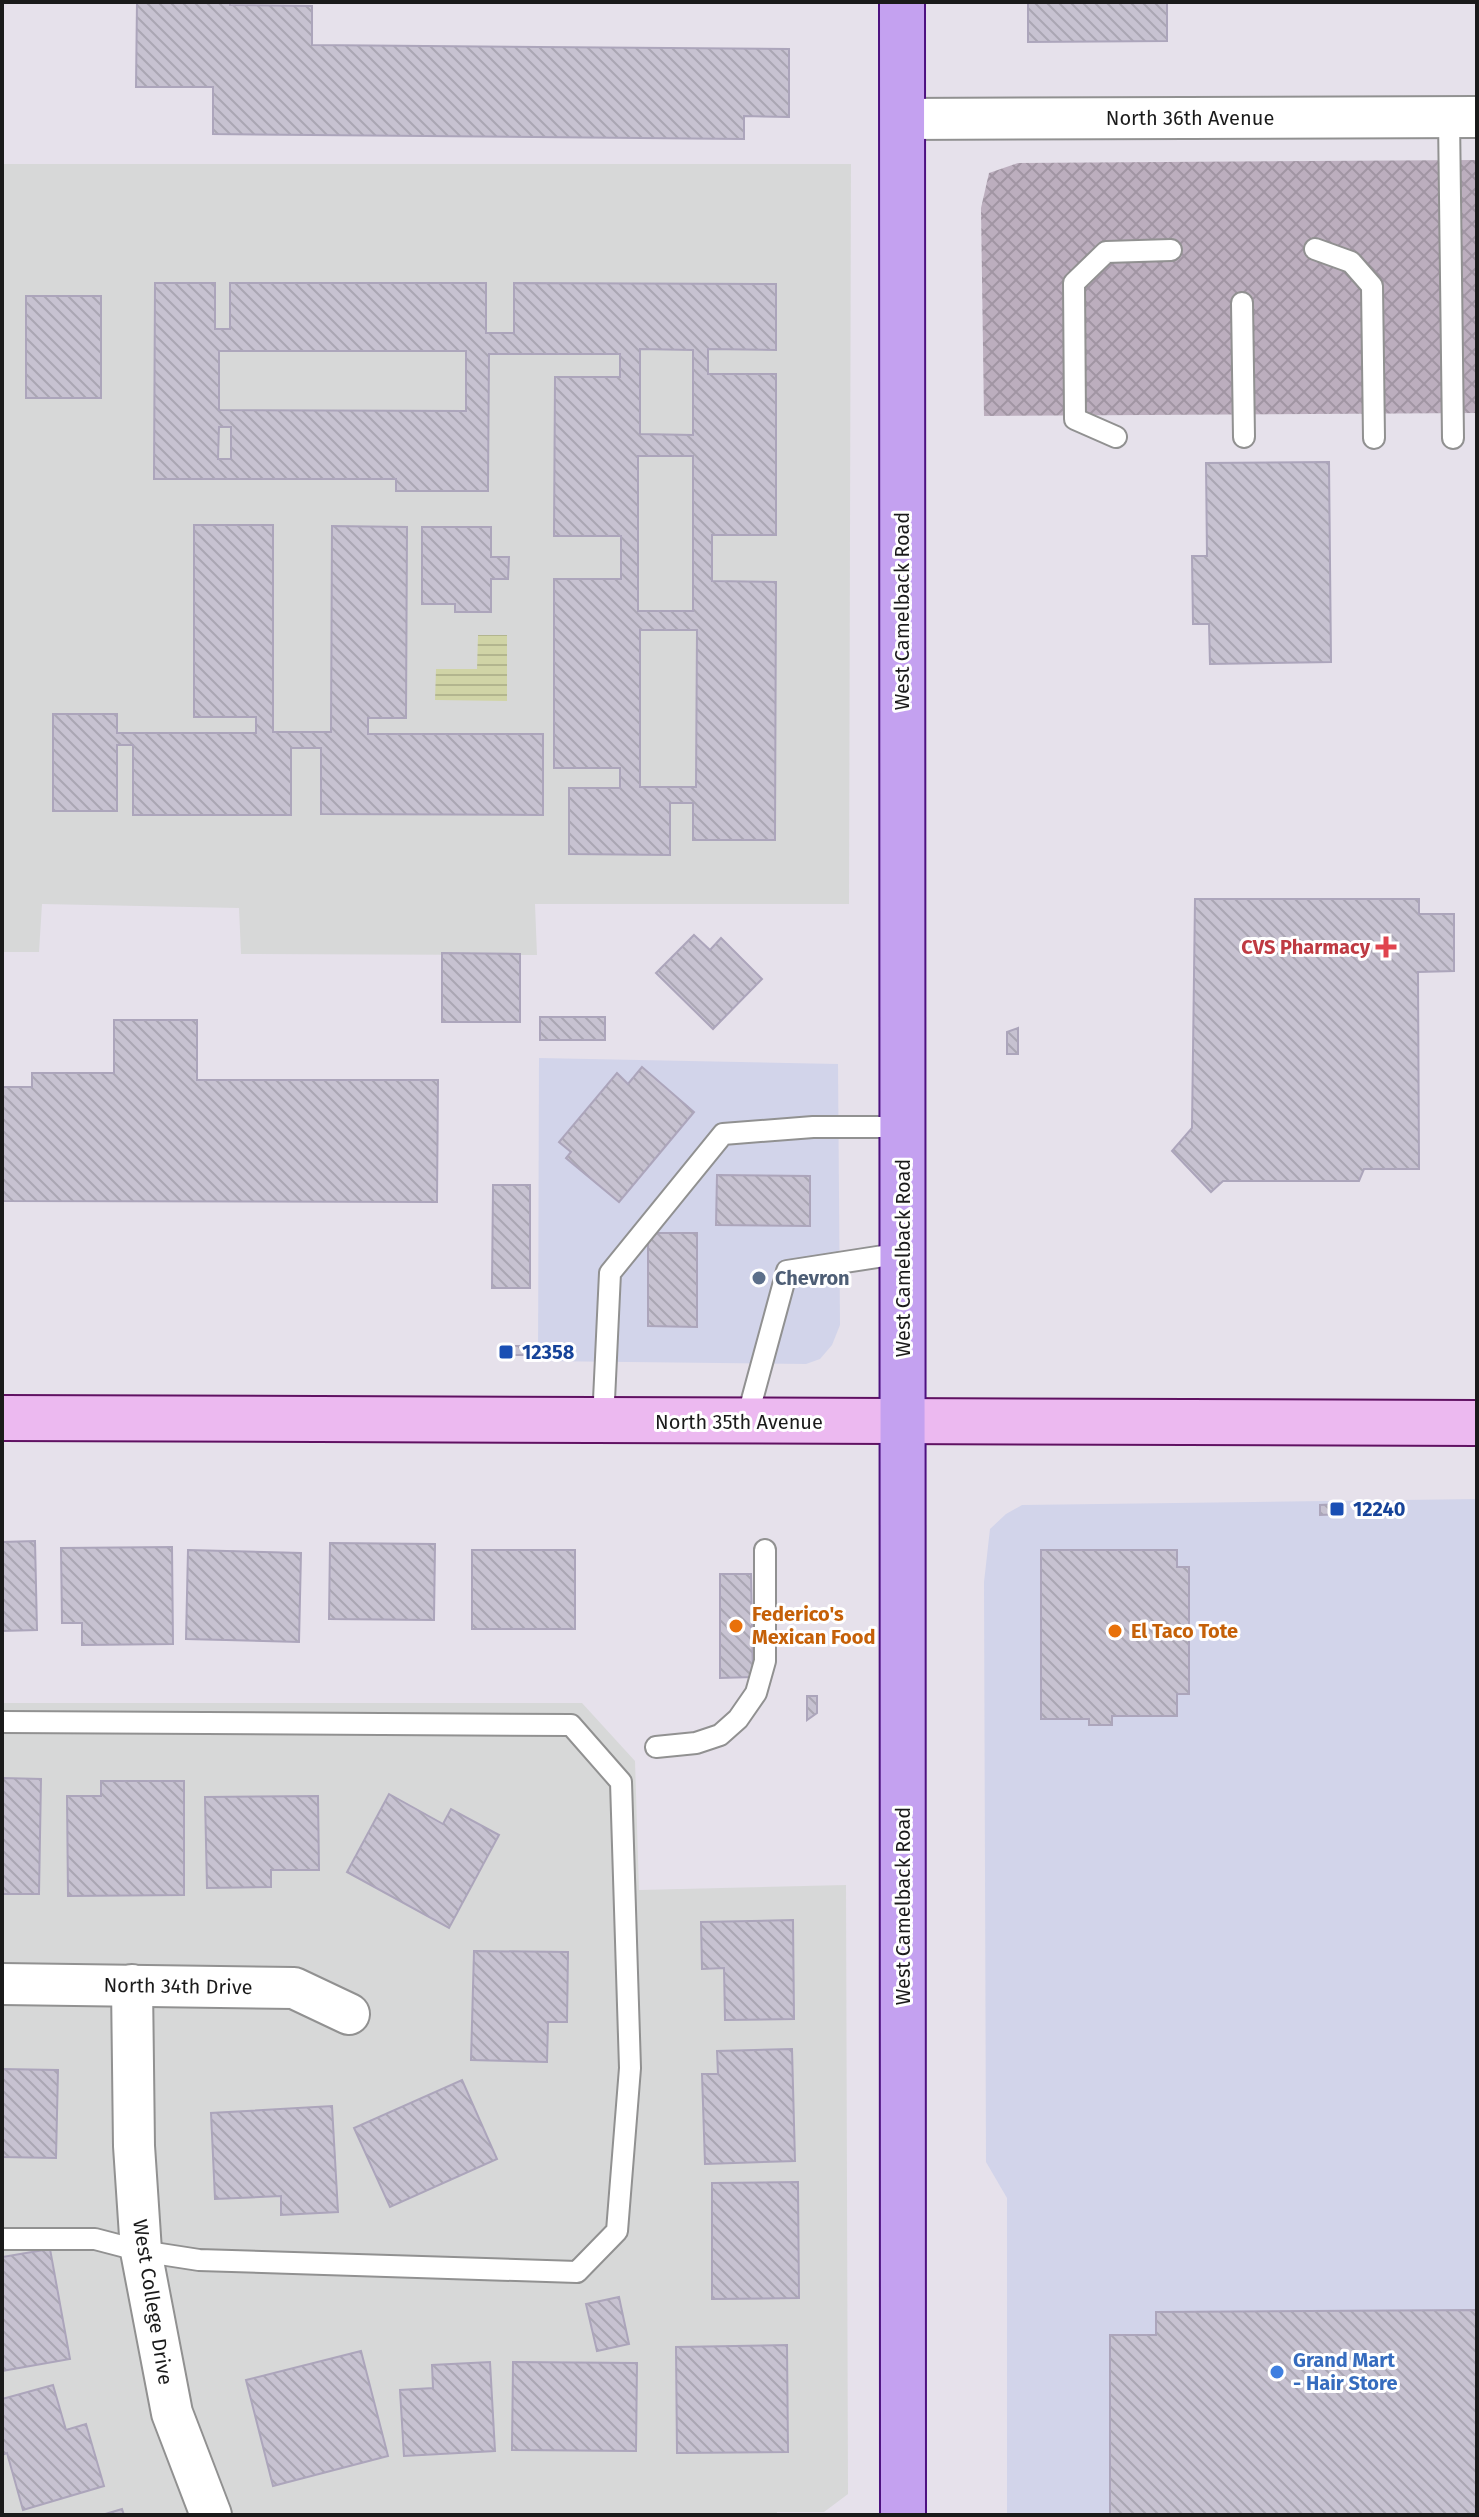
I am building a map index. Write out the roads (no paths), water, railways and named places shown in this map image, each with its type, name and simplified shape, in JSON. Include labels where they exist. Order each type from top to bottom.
[{"type":"main road","name":"West Camelback Road","points":[[902,2],[903,2515]]},
{"type":"main road","name":"North 35th Avenue","points":[[2,1418],[1477,1423]]},
{"type":"street","name":"North 36th Avenue","points":[[902,119],[1463,117]]},
{"type":"street","name":"North 34th Drive","points":[[2,1984],[294,1988],[349,2014]]},
{"type":"street","name":"West College Drive","points":[[132,1985],[134,2146],[141,2251],[172,2413],[211,2515]]},
{"type":"lane","points":[[1453,438],[1463,117]]},
{"type":"lane","points":[[1315,249],[1351,262],[1372,286],[1374,438]]},
{"type":"lane","points":[[1116,437],[1075,419],[1074,283],[1106,252],[1171,250]]},
{"type":"lane","points":[[1242,303],[1244,437]]},
{"type":"lane","points":[[603,1421],[610,1273],[723,1134],[813,1127],[903,1127]]},
{"type":"lane","points":[[746,1422],[787,1271],[903,1253]]},
{"type":"lane","points":[[656,1747],[696,1743],[720,1735],[738,1719],[756,1693],[765,1661],[765,1550]]},
{"type":"lane","points":[[2,1722],[571,1725],[621,1782],[630,2068],[617,2231],[577,2272],[199,2260],[141,2251],[95,2239],[2,2239]]},
{"type":"place","name":"CVS Pharmacy","points":[[1386,947]]},
{"type":"place","name":"Chevron","points":[[759,1278]]},
{"type":"place","name":"12358","points":[[506,1352]]},
{"type":"place","name":"12240","points":[[1337,1509]]},
{"type":"place","name":"Federico's Mexican Food","points":[[736,1626]]},
{"type":"place","name":"El Taco Tote","points":[[1115,1631]]},
{"type":"place","name":"Grand Mart - Hair Store","points":[[1277,2372]]}]
